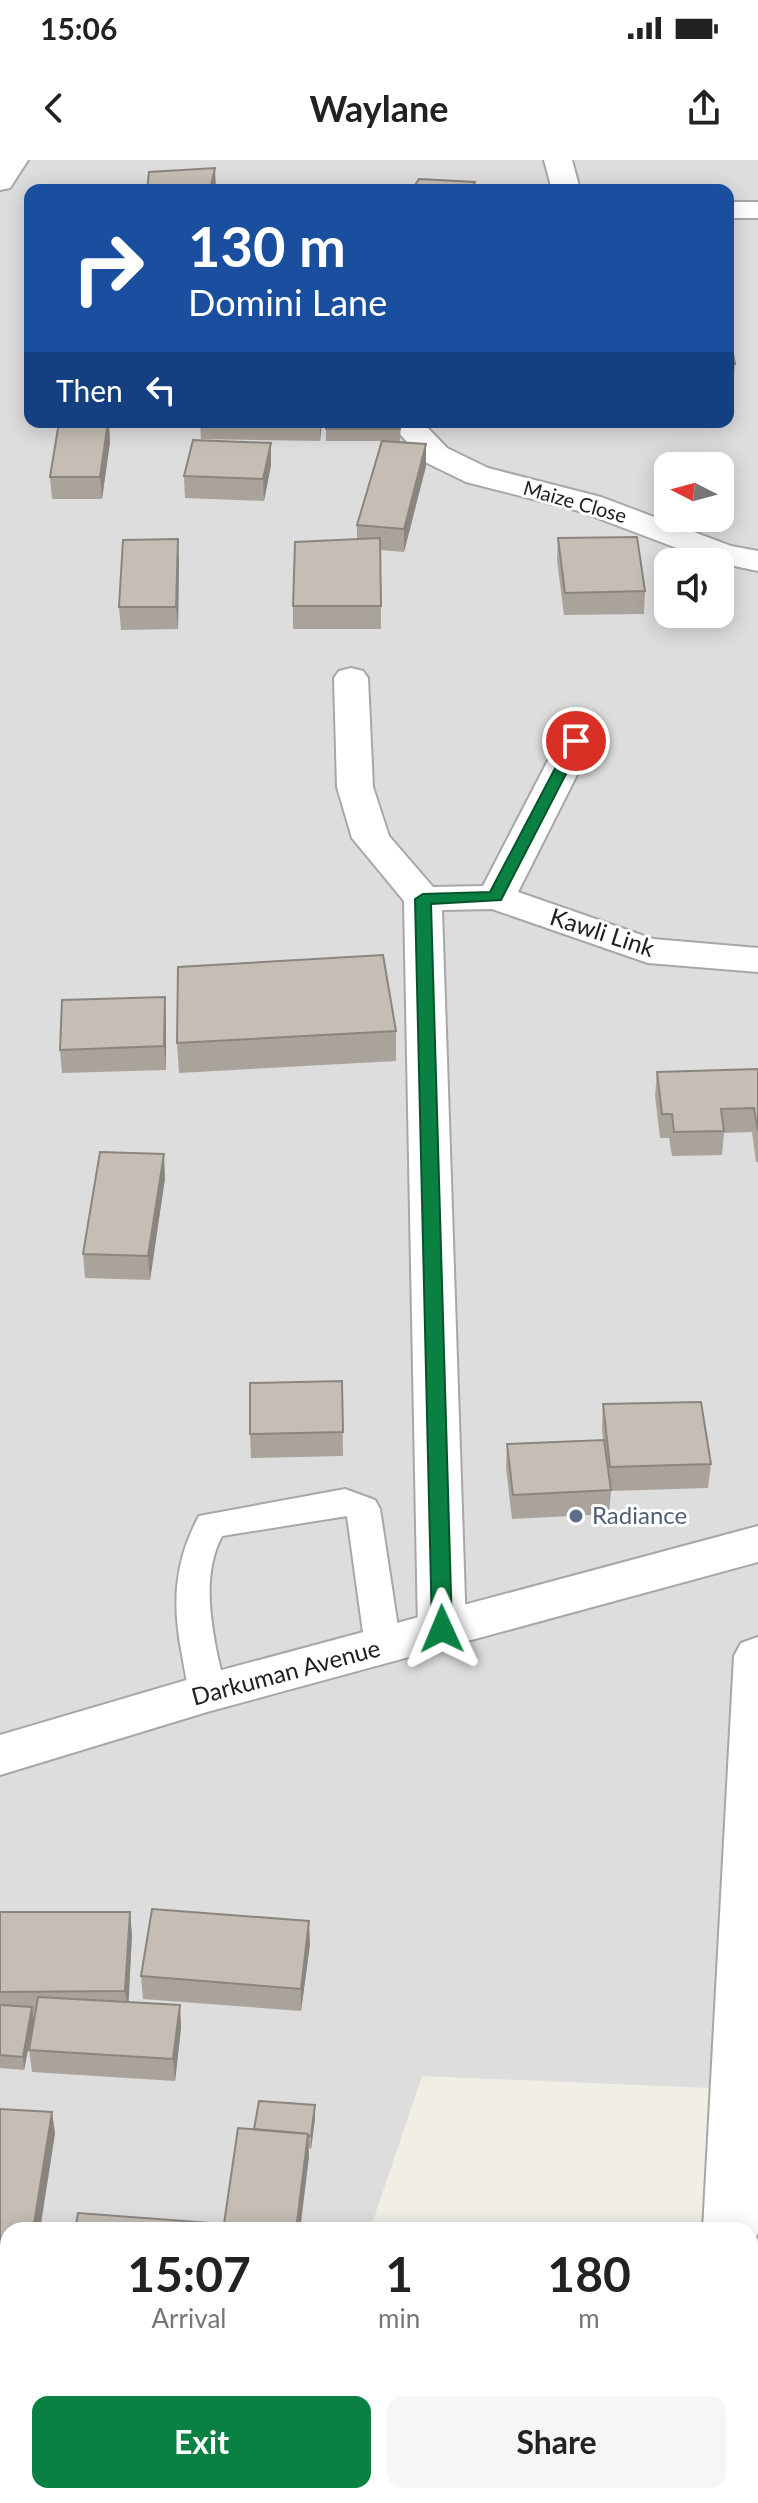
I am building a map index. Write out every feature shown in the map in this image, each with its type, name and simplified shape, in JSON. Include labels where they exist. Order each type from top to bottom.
[{"type":"street","points":[[0,182],[14,160]]},
{"type":"street","points":[[558,160],[564,184]]},
{"type":"street","points":[[734,210],[758,210]]},
{"type":"street","name":"Maize Close","points":[[411,428],[436,455],[477,475],[590,504],[709,549],[758,561]]},
{"type":"street","points":[[351,678],[355,787],[371,838],[423,899],[442,1629]]},
{"type":"street","points":[[423,899],[496,897],[576,741]]},
{"type":"street","name":"Kawli Link","points":[[496,897],[648,951],[758,960]]},
{"type":"street","name":"Darkuman Avenue","points":[[0,1755],[207,1693],[758,1544]]},
{"type":"street","points":[[731,2222],[758,1656]]},
{"type":"lane","points":[[207,1693],[193,1621],[193,1587],[200,1542],[211,1525],[345,1502],[363,1509],[383,1647]]},
{"type":"shaded area","points":[[0,160],[758,160],[758,2090],[422,2076],[373,2222],[0,2222]]},
{"type":"building","points":[[215,168],[211,184],[148,184],[149,172]]},
{"type":"building","points":[[419,179],[475,182],[474,184],[416,184]]},
{"type":"building","points":[[58,428],[107,428],[100,477],[50,477]]},
{"type":"building","points":[[326,428],[400,428],[400,429]]},
{"type":"building","points":[[193,440],[271,443],[263,479],[184,476]]},
{"type":"building","points":[[382,441],[426,444],[404,529],[357,525]]},
{"type":"building","points":[[637,537],[645,591],[565,593],[558,538]]},
{"type":"building","points":[[380,538],[381,606],[293,606],[295,542]]},
{"type":"building","points":[[178,539],[176,607],[119,607],[123,540]]},
{"type":"building","points":[[383,955],[396,1031],[177,1043],[178,967]]},
{"type":"building","points":[[165,997],[164,1046],[60,1050],[62,1000]]},
{"type":"building","points":[[758,1069],[758,1131],[754,1108],[721,1109],[724,1131],[674,1132],[672,1114],[662,1114],[657,1072]]},
{"type":"building","points":[[100,1152],[164,1154],[148,1256],[83,1254]]},
{"type":"building","points":[[342,1381],[343,1432],[250,1434],[250,1383]]},
{"type":"building","points":[[701,1402],[711,1464],[610,1467],[603,1404]]},
{"type":"building","points":[[604,1440],[611,1490],[513,1495],[507,1444]]},
{"type":"building","points":[[152,1909],[309,1921],[301,1989],[141,1976]]},
{"type":"building","points":[[0,1912],[130,1912],[125,1991],[0,1992]]},
{"type":"building","points":[[38,1997],[180,2005],[173,2059],[29,2050]]},
{"type":"building","points":[[0,2005],[32,2007],[23,2057],[0,2055]]},
{"type":"building","points":[[259,2101],[315,2105],[311,2136],[254,2129]]},
{"type":"building","points":[[0,2109],[52,2112],[34,2222],[0,2222]]},
{"type":"building","points":[[238,2128],[308,2134],[297,2222],[224,2222]]},
{"type":"building","points":[[78,2213],[197,2222],[76,2222]]},
{"type":"place","name":"Radiance","points":[[576,1516]]},
{"type":"route","points":[[442,1629],[423,899],[496,897],[576,741]]}]
